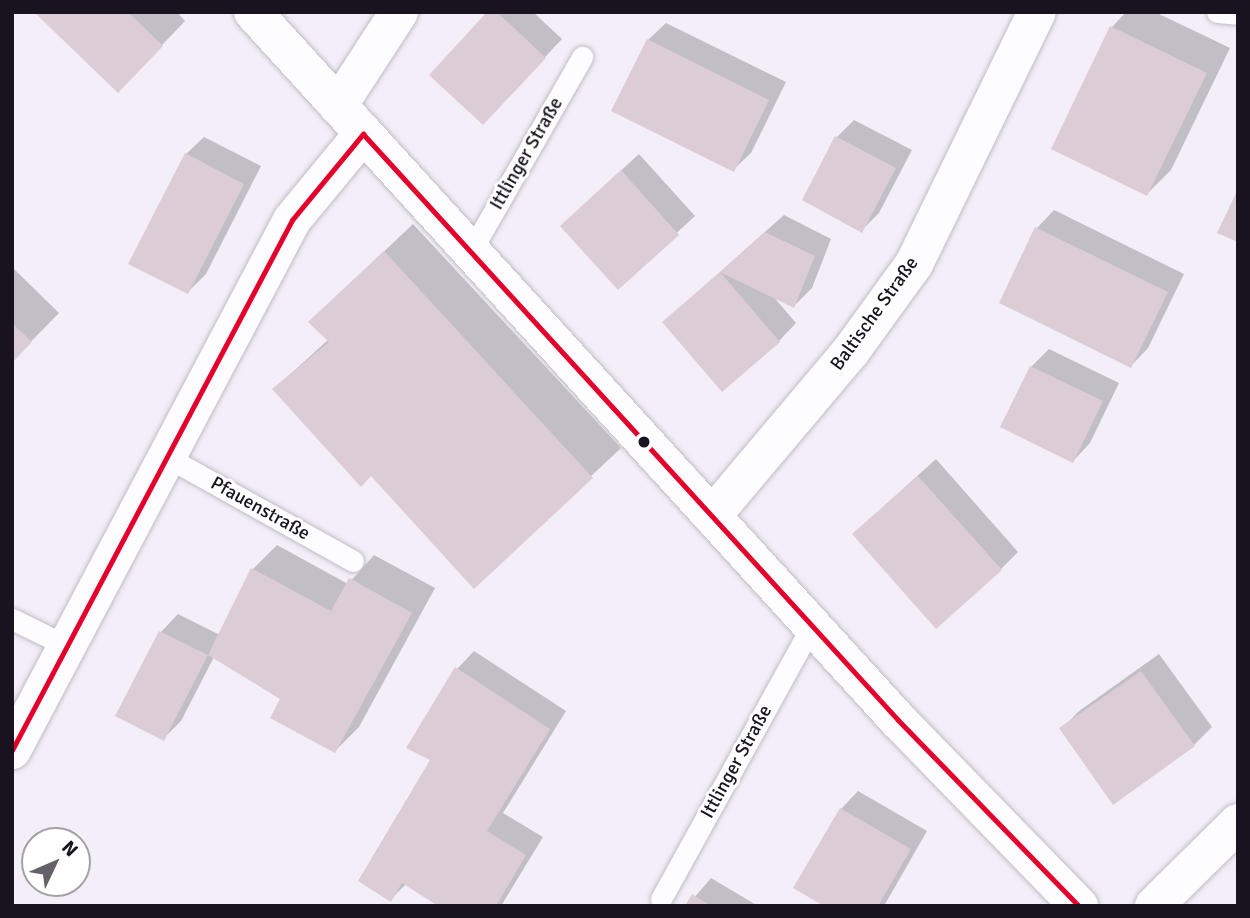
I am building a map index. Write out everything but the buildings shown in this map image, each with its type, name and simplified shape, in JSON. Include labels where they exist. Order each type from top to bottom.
[{"type":"street","points":[[253,12],[898,720],[1079,906]]},
{"type":"street","points":[[338,106],[399,12]]},
{"type":"street","name":"Baltische Straße","points":[[712,516],[851,351],[914,264],[1037,12]]},
{"type":"street","points":[[12,750],[292,220],[363,134]]},
{"type":"street","points":[[1154,906],[1238,823]]},
{"type":"lane","points":[[1217,12],[1238,14]]},
{"type":"lane","name":"Ittlinger Straße","points":[[471,251],[582,57]]},
{"type":"lane","name":"Pfauenstraße","points":[[167,457],[352,561]]},
{"type":"lane","points":[[12,619],[67,646]]},
{"type":"lane","name":"Ittlinger Straße","points":[[661,899],[812,625]]},
{"type":"transit line","points":[[363,134],[898,720],[1079,906]]},
{"type":"transit line","points":[[12,750],[292,220],[363,134]]}]
